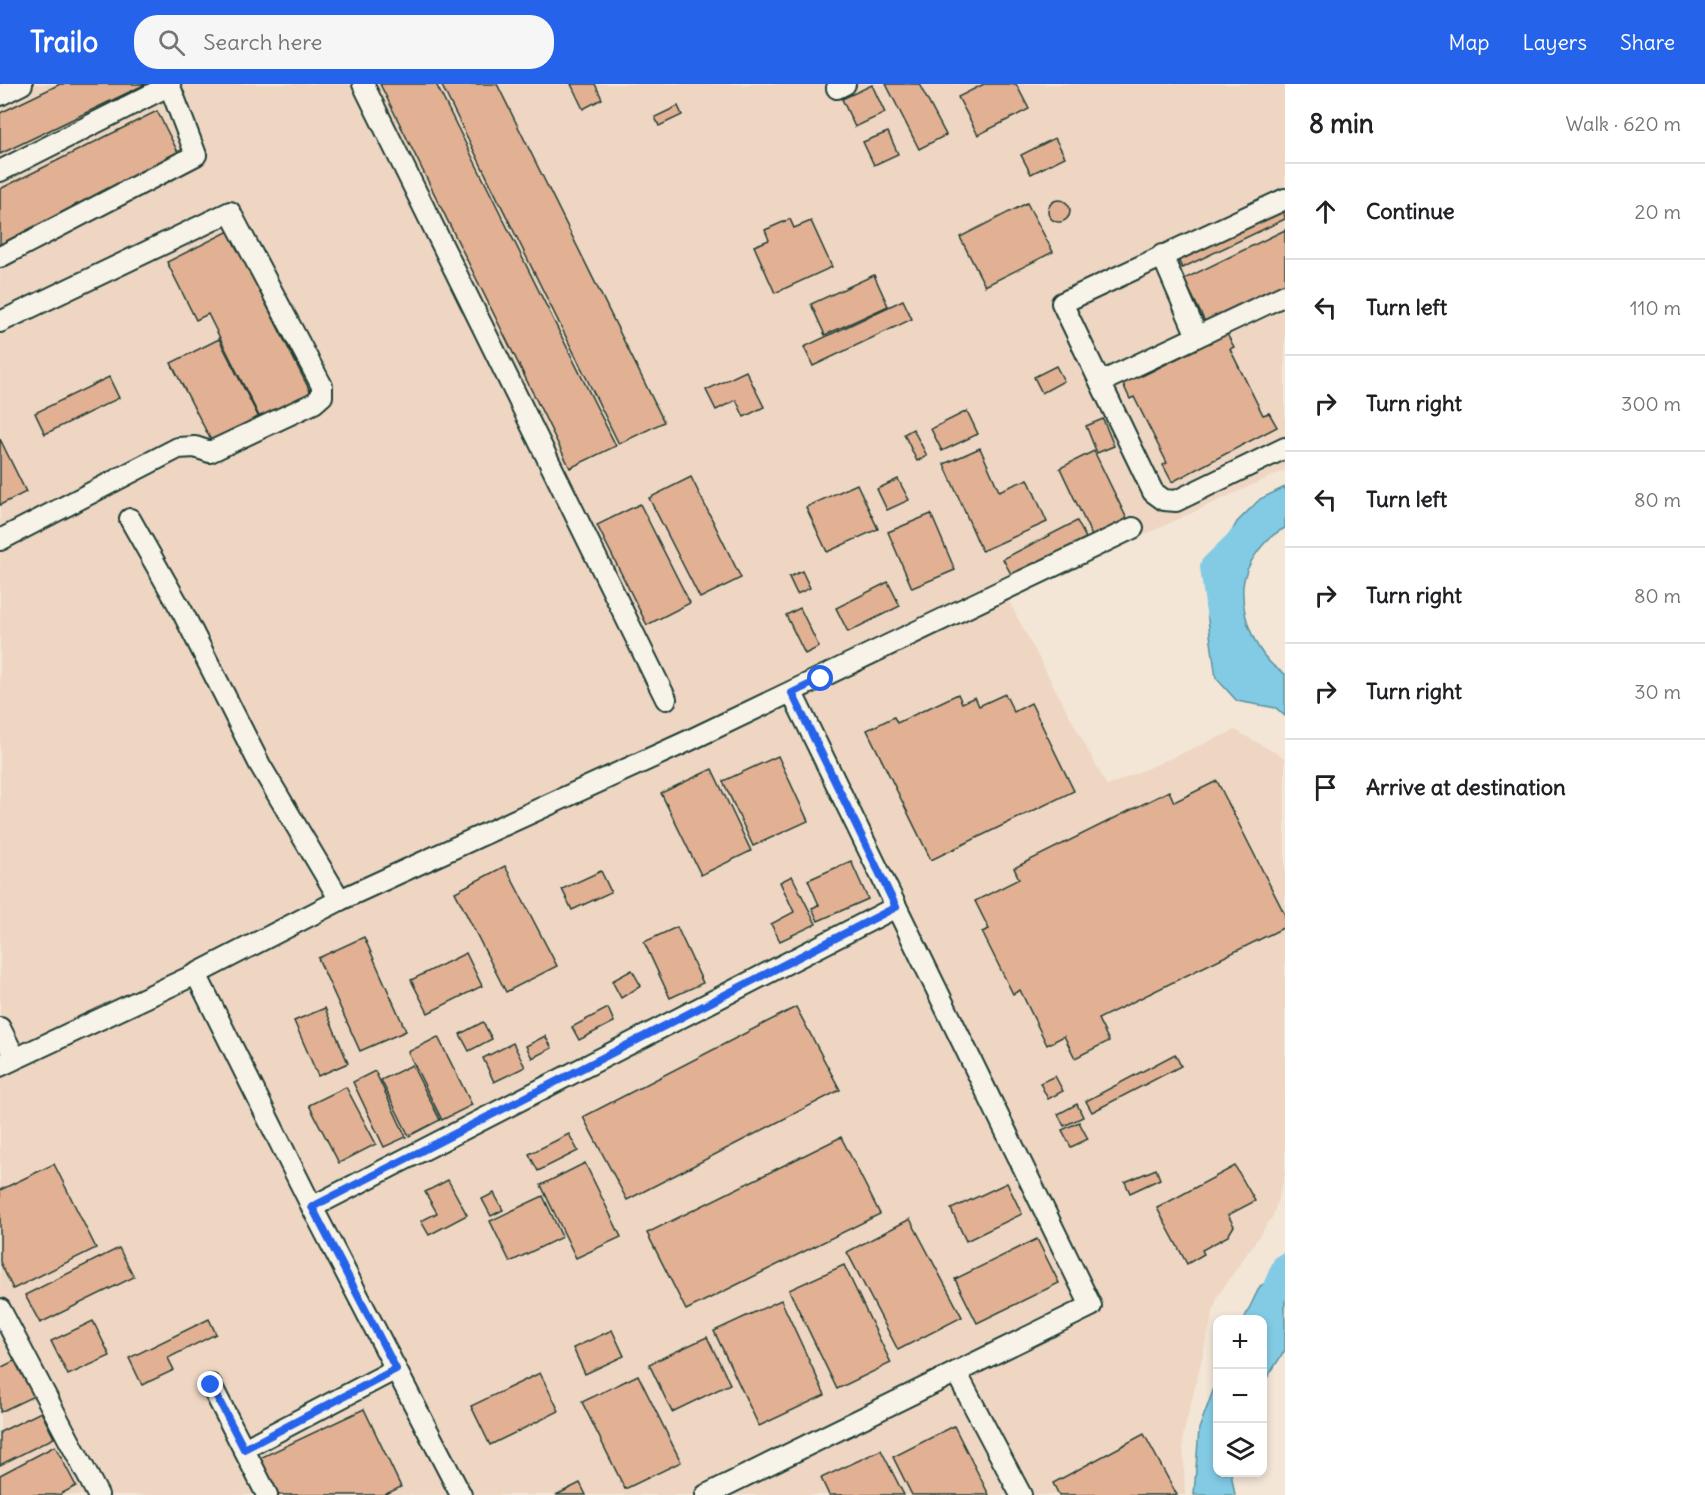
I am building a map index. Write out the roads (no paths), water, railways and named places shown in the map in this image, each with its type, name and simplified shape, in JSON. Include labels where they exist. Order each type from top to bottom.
[{"type":"street","points":[[0,94],[22,84]]},
{"type":"street","points":[[363,84],[666,699]]},
{"type":"street","points":[[0,171],[170,85],[196,155],[0,257]]},
{"type":"street","points":[[1285,199],[1062,303],[1153,492],[1164,500],[1176,501],[1285,448]]},
{"type":"street","points":[[0,322],[230,212],[322,386],[322,396],[314,403],[226,446],[210,452],[195,447],[178,448],[0,540]]},
{"type":"street","points":[[1162,255],[1197,336]]},
{"type":"street","points":[[1101,382],[1285,295]]},
{"type":"street","points":[[130,519],[183,613],[260,765],[340,900]]},
{"type":"street","points":[[0,1028],[7,1062],[196,974],[340,900],[792,693],[1133,528]]},
{"type":"street","points":[[706,1495],[1091,1306],[792,693]]},
{"type":"street","points":[[312,1207],[896,907]]},
{"type":"street","points":[[196,974],[312,1207],[461,1495]]},
{"type":"street","points":[[0,1309],[98,1495]]},
{"type":"street","points":[[244,1449],[396,1369]]},
{"type":"street","points":[[956,1372],[1021,1495]]},
{"type":"street","points":[[211,1385],[267,1495]]},
{"type":"water","points":[[1285,487],[1285,528],[1270,538],[1252,560],[1243,586],[1243,598],[1248,624],[1259,648],[1275,667],[1285,674],[1285,716],[1276,708],[1237,701],[1216,678],[1206,605],[1221,552],[1237,522],[1260,499]]},
{"type":"water","points":[[1285,1272],[1285,1350],[1267,1378],[1267,1315],[1246,1315],[1260,1286]]},
{"type":"water","points":[[1213,1391],[1213,1477],[1232,1477],[1235,1495],[1194,1495],[1199,1429]]},
{"type":"waterway","points":[[1219,611],[1213,567],[1269,512],[1285,504]]},
{"type":"waterway","points":[[1264,1315],[1285,1266]]}]
